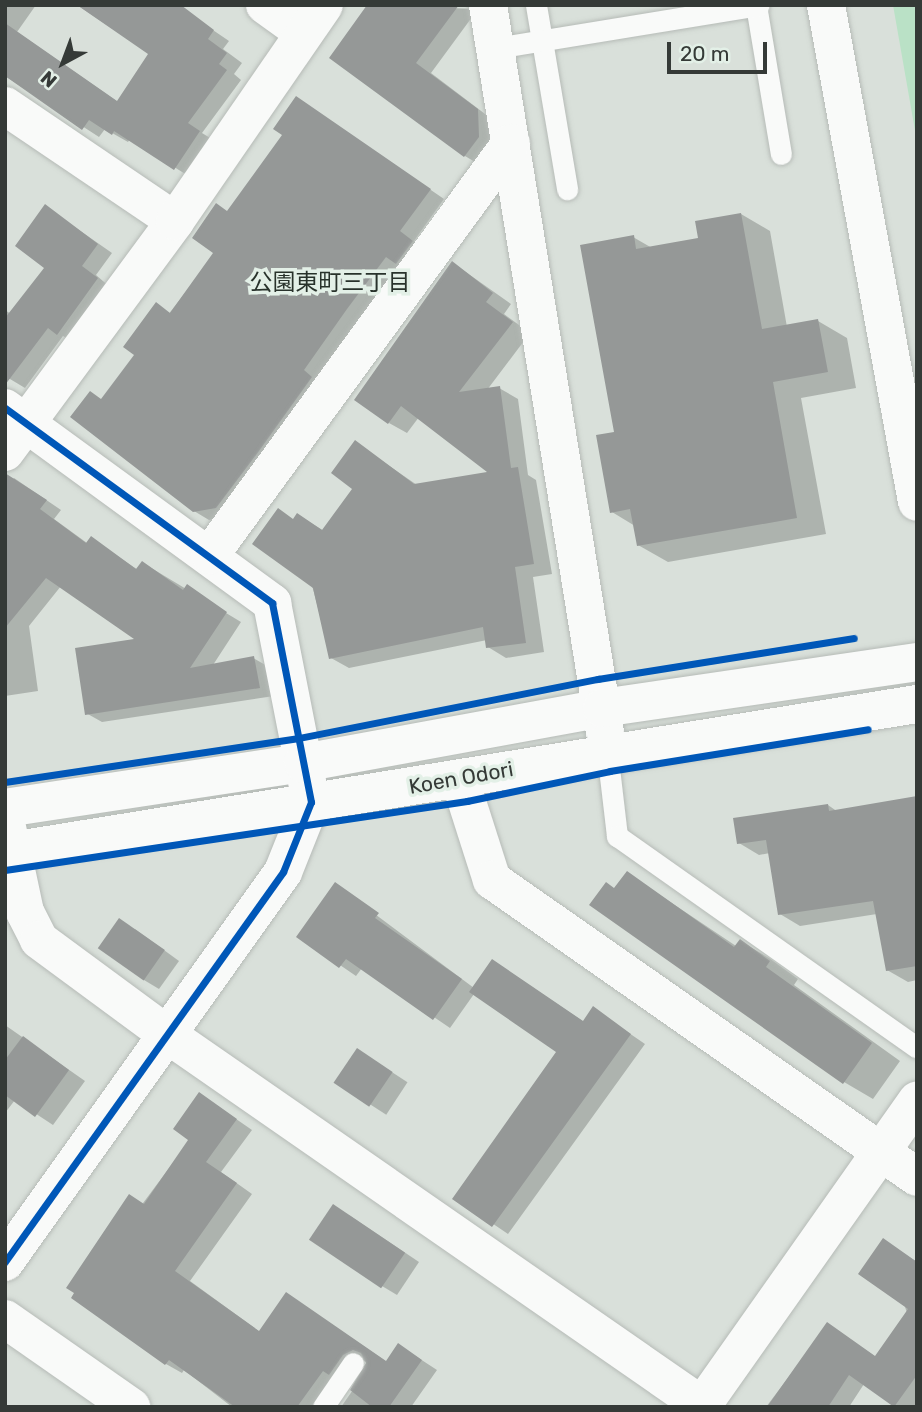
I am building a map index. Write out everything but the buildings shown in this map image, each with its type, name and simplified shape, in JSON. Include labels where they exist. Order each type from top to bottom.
[{"type":"street","points":[[5,1262],[283,872],[311,802],[272,603],[210,555],[12,428],[176,221],[314,19],[265,5]]},
{"type":"street","points":[[488,5],[607,751]]},
{"type":"street","points":[[826,5],[917,502]]},
{"type":"street","points":[[5,106],[176,221]]},
{"type":"street","points":[[210,555],[511,143]]},
{"type":"street","name":"Koen Odori","points":[[5,808],[303,762],[602,708],[917,662]]},
{"type":"street","name":"Koen Odori","points":[[7,840],[311,802],[460,780],[607,751],[917,704]]},
{"type":"street","points":[[460,780],[492,880],[917,1177]]},
{"type":"street","points":[[7,840],[25,912],[39,940],[168,1035],[702,1406],[917,1101]]},
{"type":"street","points":[[5,1319],[131,1407]]},
{"type":"lane","points":[[536,5],[567,189]]},
{"type":"lane","points":[[496,48],[757,5],[781,153]]},
{"type":"lane","points":[[607,751],[617,836],[917,1048]]},
{"type":"lane","points":[[323,1407],[354,1363]]},
{"type":"green space","points":[[893,5],[917,5],[917,142]]},
{"type":"cycle path","points":[[5,408],[272,603],[311,802],[283,872],[5,1262]]},
{"type":"cycle path","points":[[5,782],[299,738],[598,679],[854,638]]},
{"type":"cycle path","points":[[5,870],[467,801],[610,771],[868,729]]},
{"type":"district","name":"公園東町三丁目","points":[[330,282]]}]
